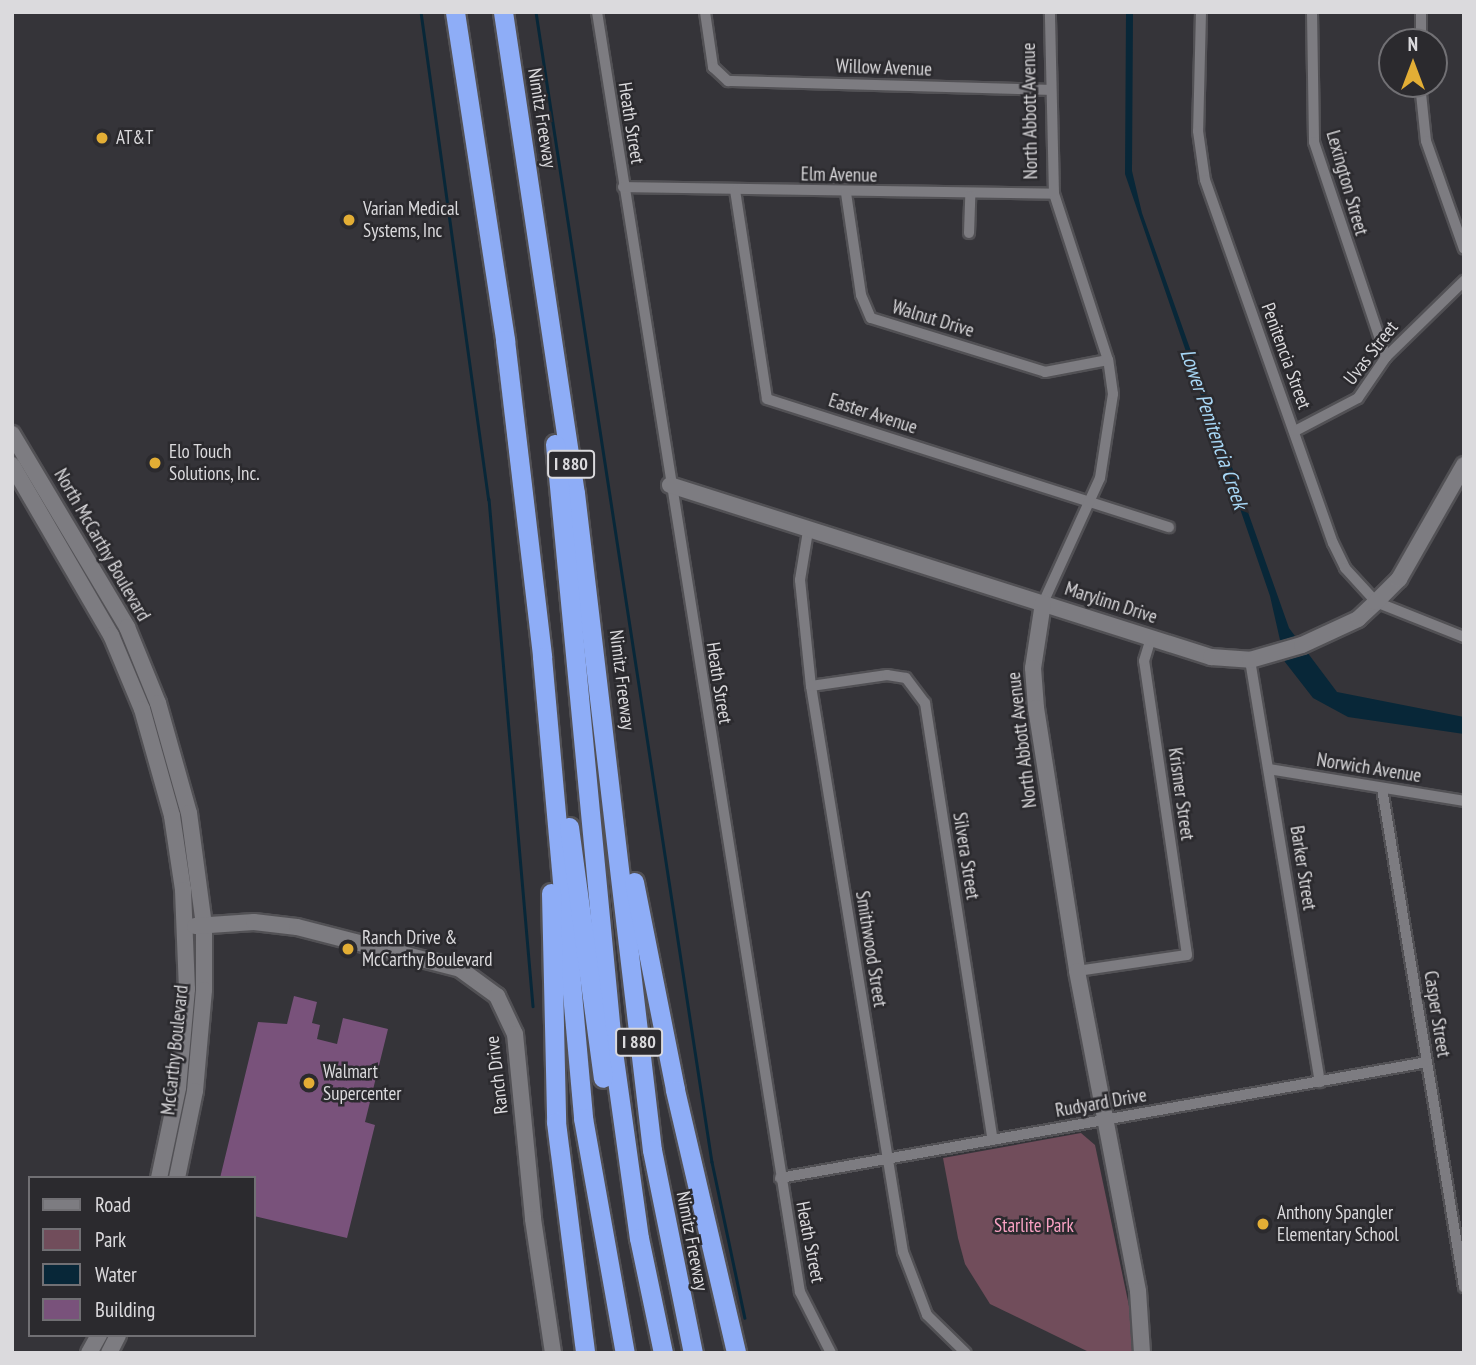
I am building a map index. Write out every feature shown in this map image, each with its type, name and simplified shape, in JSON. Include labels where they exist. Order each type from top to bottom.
[{"type":"highway","name":"I 880","points":[[455,12],[505,340],[554,797],[583,1118],[605,1264],[625,1353]]},
{"type":"highway","name":"Nimitz Freeway","points":[[503,12],[533,201],[606,728],[652,1150],[692,1350]]},
{"type":"highway","points":[[533,201],[612,1044],[632,1201],[663,1353]]},
{"type":"highway","points":[[505,340],[519,407],[617,1179],[652,1353]]},
{"type":"highway","points":[[606,728],[660,1022],[736,1353]]},
{"type":"highway","points":[[554,797],[552,1069],[569,1250],[585,1353]]},
{"type":"street","name":"Heath Street","points":[[597,12],[780,1178],[800,1292],[831,1353]]},
{"type":"street","name":"Willow Avenue","points":[[705,12],[718,77],[1049,90]]},
{"type":"street","name":"North Abbott Avenue","points":[[1050,12],[1049,90],[1054,194],[1108,360],[1112,424],[1091,502],[1044,603],[1034,691],[1077,971],[1138,1292],[1142,1353]]},
{"type":"street","name":"Penitencia Street","points":[[1201,12],[1201,162],[1339,555],[1376,603]]},
{"type":"street","name":"Lexington Street","points":[[1312,12],[1314,142],[1386,357]]},
{"type":"street","points":[[1421,98],[1426,141],[1464,249]]},
{"type":"street","name":"Elm Avenue","points":[[623,187],[970,196],[1054,194]]},
{"type":"street","name":"Easter Avenue","points":[[734,190],[767,399],[1169,527]]},
{"type":"street","name":"Walnut Drive","points":[[846,193],[861,295],[871,318],[1045,372],[1108,360]]},
{"type":"street","points":[[969,233],[970,196]]},
{"type":"street","name":"Uvas Street","points":[[1295,431],[1345,409],[1386,357],[1464,281]]},
{"type":"street","name":"North McCarthy Boulevard","points":[[12,434],[107,588],[151,683],[189,813],[204,926]]},
{"type":"street","name":"North McCarthy Boulevard","points":[[12,465],[92,596],[142,709],[172,816],[186,927]]},
{"type":"street","name":"Marylinn Drive","points":[[670,485],[1211,657],[1250,660],[1302,645],[1358,619],[1376,603],[1399,579],[1464,465]]},
{"type":"street","name":"Smithwood Street","points":[[808,531],[800,580],[811,686],[903,1252],[926,1315],[966,1353]]},
{"type":"street","points":[[1376,603],[1464,637]]},
{"type":"street","name":"Krismer Street","points":[[1077,971],[1187,955],[1144,661],[1151,638]]},
{"type":"street","name":"Barker Street","points":[[1250,660],[1320,1082]]},
{"type":"street","name":"Silvera Street","points":[[811,686],[887,675],[905,678],[925,703],[993,1140]]},
{"type":"street","name":"Norwich Avenue","points":[[1269,769],[1464,801]]},
{"type":"street","name":"Casper Street","points":[[1382,788],[1464,1287]]},
{"type":"street","name":"McCarthy Boulevard","points":[[177,1176],[199,1057],[204,926]]},
{"type":"street","name":"Ranch Drive","points":[[186,927],[297,927],[460,969],[497,996],[515,1034],[533,1219],[553,1353]]},
{"type":"street","name":"McCarthy Boulevard","points":[[159,1176],[182,1055],[186,927]]},
{"type":"street","name":"Rudyard Drive","points":[[780,1178],[1427,1062]]},
{"type":"street","points":[[89,1353],[98,1337]]},
{"type":"street","points":[[108,1353],[117,1337]]},
{"type":"green space","name":"Starlite Park","points":[[1081,1133],[1095,1145],[1132,1320],[1132,1353],[1091,1353],[990,1304],[965,1264],[958,1238],[943,1158]]},
{"type":"water","name":"Lower Penitencia Creek","points":[[1126,12],[1133,12],[1132,171],[1142,213],[1289,628],[1337,692],[1464,717],[1464,734],[1348,717],[1313,698],[1285,662],[1270,596],[1125,174]]},
{"type":"building","name":"Walmart Supercenter","points":[[294,996],[317,1002],[312,1023],[320,1025],[317,1039],[337,1044],[343,1018],[388,1029],[365,1122],[375,1125],[347,1238],[256,1216],[256,1176],[220,1176],[258,1022],[287,1024]]},
{"type":"waterway","points":[[421,12],[489,499],[533,1006]]},
{"type":"waterway","points":[[536,12],[712,1162],[745,1318]]},
{"type":"place","name":"AT&T","points":[[102,138]]},
{"type":"place","name":"Varian Medical Systems, Inc","points":[[349,220]]},
{"type":"place","name":"Elo Touch Solutions, Inc.","points":[[155,463]]},
{"type":"place","name":"Ranch Drive & McCarthy Boulevard","points":[[348,949]]},
{"type":"place","name":"Walmart Supercenter","points":[[309,1083]]},
{"type":"place","name":"Anthony Spangler Elementary School","points":[[1263,1224]]}]
